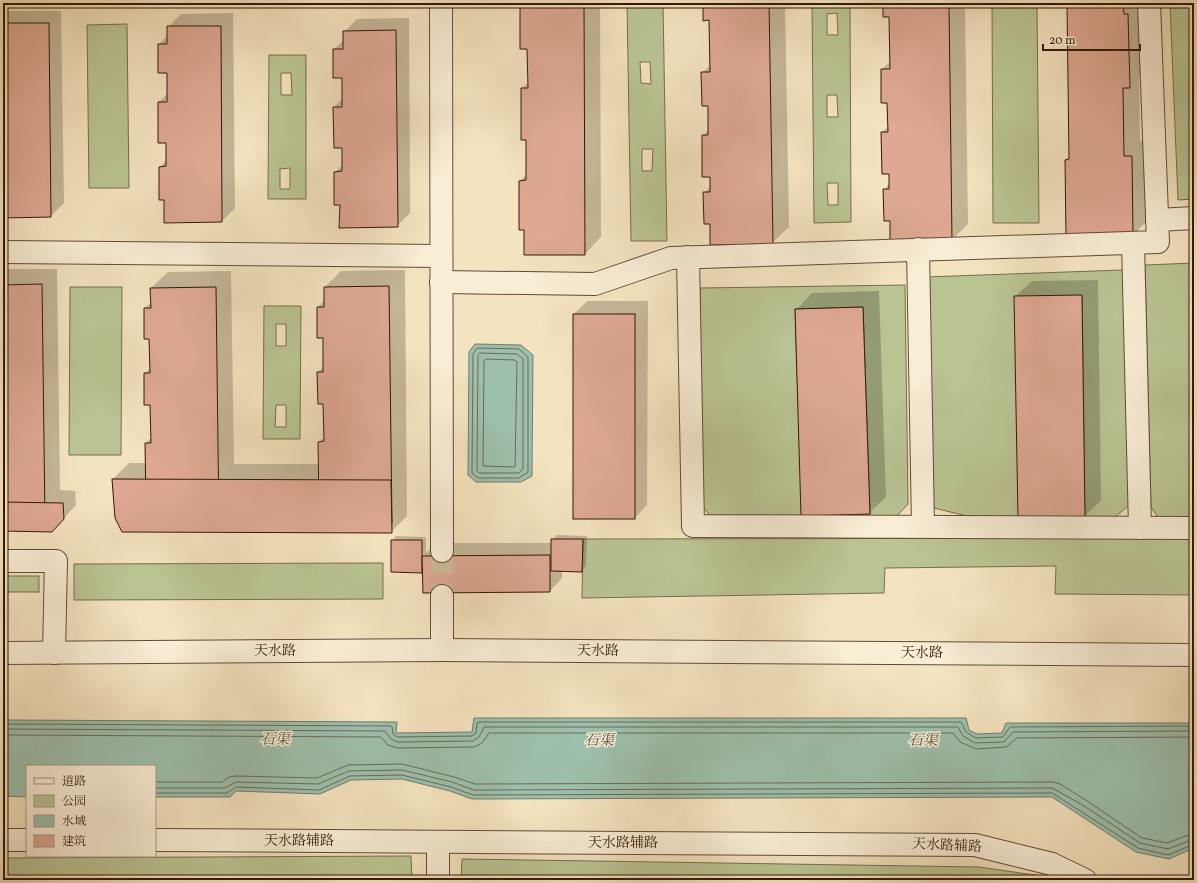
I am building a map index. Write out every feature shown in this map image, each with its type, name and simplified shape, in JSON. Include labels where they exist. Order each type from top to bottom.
[{"type":"street","points":[[441,3],[442,551]]},
{"type":"street","points":[[441,282],[596,284],[671,258],[688,257],[1158,242],[1149,3]]},
{"type":"street","points":[[1157,220],[1194,218]]},
{"type":"street","points":[[1133,243],[1140,528]]},
{"type":"street","points":[[918,249],[923,526]]},
{"type":"street","points":[[3,252],[441,256]]},
{"type":"street","points":[[688,257],[693,526],[1194,528]]},
{"type":"street","points":[[3,561],[56,561],[54,653]]},
{"type":"street","points":[[442,596],[442,650]]},
{"type":"street","name":"天水路","points":[[3,653],[442,650],[1194,655]]},
{"type":"street","points":[[3,840],[26,840]]},
{"type":"street","name":"天水路辅路","points":[[156,840],[975,845],[1052,864],[1085,880]]},
{"type":"street","points":[[438,842],[438,880]]},
{"type":"green space","points":[[627,3],[663,3],[667,241],[631,241]],"holes":[[[640,62],[650,62],[651,84],[641,83]],[[642,149],[653,149],[652,171],[642,171]]]},
{"type":"green space","points":[[812,3],[850,3],[851,222],[814,223]],"holes":[[[837,13],[838,35],[827,35],[827,14]],[[827,95],[837,95],[838,117],[827,117]],[[827,183],[838,183],[838,205],[828,205]]]},
{"type":"green space","points":[[992,3],[1037,3],[1039,223],[993,223]]},
{"type":"green space","points":[[1170,3],[1194,3],[1194,199],[1178,200]]},
{"type":"green space","points":[[127,24],[129,188],[89,188],[87,25]]},
{"type":"green space","points":[[269,55],[306,55],[306,199],[268,199]],"holes":[[[281,73],[291,73],[292,95],[281,95]],[[290,168],[290,189],[280,189],[280,169]]]},
{"type":"green space","points":[[1194,263],[1194,518],[1159,519],[1151,507],[1145,265]]},
{"type":"green space","points":[[1123,270],[1132,503],[1111,520],[983,520],[930,507],[925,277]],"holes":[[[1082,296],[1085,516],[1018,518]]]},
{"type":"green space","points":[[905,285],[908,504],[897,516],[714,520],[702,506],[700,288]],"holes":[[[863,307],[870,514],[802,516],[795,309]]]},
{"type":"green space","points":[[70,287],[122,287],[121,455],[69,455]]},
{"type":"green space","points":[[264,306],[301,306],[300,439],[263,439]],"holes":[[[276,324],[286,324],[286,346],[276,346]],[[276,405],[286,405],[286,427],[275,427]]]},
{"type":"green space","points":[[1194,538],[1194,595],[1055,594],[1056,566],[885,568],[884,593],[582,598],[583,539]]},
{"type":"green space","points":[[383,563],[383,599],[74,600],[74,564]]},
{"type":"green space","points":[[3,576],[39,576],[39,592],[3,592]]},
{"type":"green space","points":[[411,856],[412,880],[3,880],[3,858]]},
{"type":"green space","points":[[462,859],[979,867],[1048,877],[1053,880],[461,880]]},
{"type":"water","points":[[475,344],[521,345],[533,355],[532,476],[521,482],[476,482],[468,475],[469,352]]},
{"type":"water","name":"石渠","points":[[474,718],[966,718],[969,730],[977,734],[1002,733],[1006,723],[1194,723],[1194,848],[1169,859],[1136,852],[1052,797],[472,799],[450,791],[402,779],[351,780],[320,794],[236,791],[230,797],[156,797],[156,765],[26,765],[26,797],[3,796],[3,720],[397,722],[396,733],[472,732]]},
{"type":"building","points":[[520,3],[584,3],[585,255],[524,255],[524,230],[519,230],[519,181],[526,180],[526,140],[521,140],[521,88],[528,88],[527,49],[520,49]]},
{"type":"building","points":[[703,3],[769,3],[773,244],[710,245],[710,224],[704,224],[703,192],[710,192],[710,177],[702,177],[702,135],[708,135],[708,106],[702,106],[701,72],[710,72],[709,20],[703,21]]},
{"type":"building","points":[[883,3],[949,3],[952,241],[890,242],[890,221],[884,221],[883,189],[889,189],[889,174],[882,174],[881,132],[888,132],[887,103],[881,103],[881,69],[890,69],[889,17],[883,17]]},
{"type":"building","points":[[1067,3],[1123,3],[1124,14],[1128,14],[1130,88],[1123,88],[1124,156],[1132,156],[1133,236],[1066,237],[1065,160],[1069,159]]},
{"type":"building","points":[[3,23],[49,23],[51,217],[3,218]]},
{"type":"building","points":[[167,26],[221,26],[222,222],[164,223],[164,200],[159,200],[159,167],[166,166],[166,143],[158,143],[158,102],[167,102],[167,73],[158,73],[158,44],[167,44]]},
{"type":"building","points":[[396,30],[398,227],[339,228],[340,205],[334,205],[334,172],[342,171],[342,148],[334,148],[333,107],[342,107],[342,78],[333,78],[333,49],[343,49],[343,31]]},
{"type":"building","points":[[42,284],[45,521],[3,521],[3,285]]},
{"type":"building","points":[[389,286],[392,523],[324,523],[324,508],[319,508],[318,442],[324,441],[323,404],[318,404],[317,372],[323,372],[323,338],[317,338],[317,307],[324,307],[324,287]]},
{"type":"building","points":[[216,287],[219,524],[151,525],[150,509],[146,509],[145,443],[151,443],[150,405],[144,405],[144,373],[150,373],[149,339],[144,339],[144,308],[151,308],[150,288]]},
{"type":"building","points":[[1082,295],[1085,517],[1018,518],[1014,296]]},
{"type":"building","points":[[863,307],[870,514],[801,516],[795,309]]},
{"type":"building","points":[[573,314],[635,314],[635,519],[573,519]]},
{"type":"building","points":[[112,479],[391,480],[392,533],[122,532],[115,518]]},
{"type":"building","points":[[3,502],[63,503],[64,519],[52,532],[3,531]]},
{"type":"building","points":[[551,539],[583,539],[582,572],[551,571]]},
{"type":"building","points":[[391,540],[422,540],[422,573],[391,572]]},
{"type":"building","points":[[550,555],[550,592],[423,593],[422,556]]},
{"type":"tunnel","points":[[442,551],[442,596]]}]
